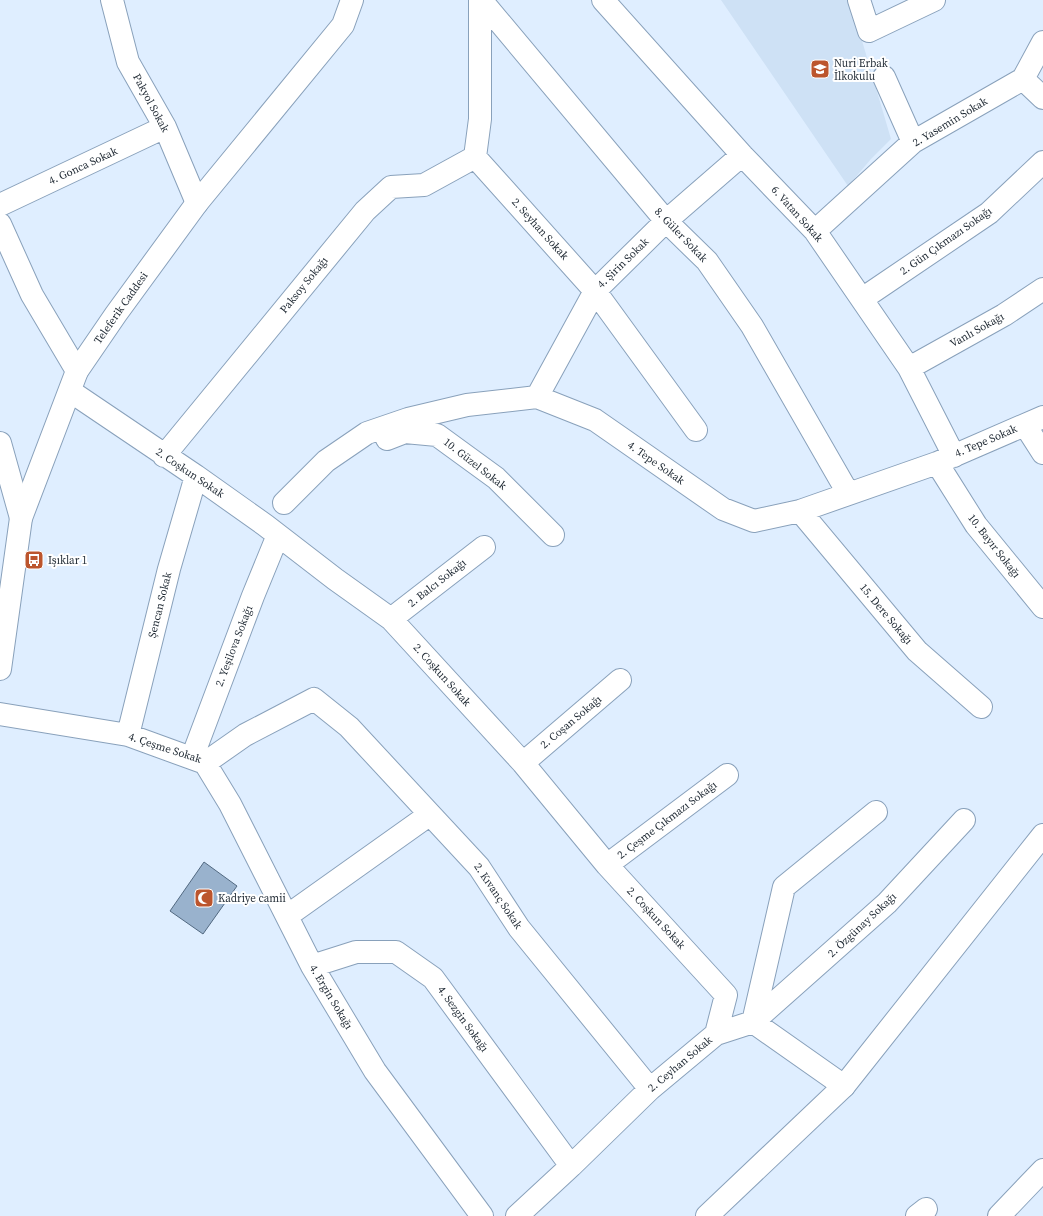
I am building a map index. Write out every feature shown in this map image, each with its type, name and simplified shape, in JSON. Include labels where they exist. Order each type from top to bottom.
[{"type":"street","name":"Pakyol Sokak","points":[[112,0],[128,62],[165,127],[197,203]]},
{"type":"street","name":"Teleferik Caddesi","points":[[0,669],[21,518],[77,371],[116,314],[197,203],[343,26],[352,0]]},
{"type":"street","points":[[475,157],[480,119],[480,0]]},
{"type":"street","name":"8. Güler Sokak","points":[[480,0],[666,221],[707,261],[752,326],[848,493]]},
{"type":"street","name":"6. Vatan Sokak","points":[[603,0],[742,155],[815,232],[909,368],[945,459]]},
{"type":"street","points":[[859,0],[869,31],[934,0]]},
{"type":"street","points":[[1043,42],[1023,79],[1043,98]]},
{"type":"street","points":[[884,77],[913,142]]},
{"type":"street","name":"2. Yasemin Sokak","points":[[815,232],[913,142],[1023,79]]},
{"type":"street","name":"4. Gonca Sokak","points":[[0,205],[165,127]]},
{"type":"street","name":"4. Şirin Sokak","points":[[537,396],[595,291],[666,221],[742,155]]},
{"type":"street","name":"2. Seyhan Sokak","points":[[475,157],[595,291],[696,430]]},
{"type":"street","name":"Paksoy Sokağı","points":[[164,456],[365,211],[391,187],[424,184],[475,157]]},
{"type":"street","name":"2. Gün Çıkmazı Sokağı","points":[[862,299],[989,212],[1043,162]]},
{"type":"street","points":[[0,224],[32,295],[77,371]]},
{"type":"street","name":"Vanlı Sokağı","points":[[909,368],[1004,315],[1043,289]]},
{"type":"street","name":"2. Coşkun Sokak","points":[[70,392],[196,476],[391,618],[523,763],[606,865],[726,995],[716,1034]]},
{"type":"street","name":"4. Tepe Sokak","points":[[284,503],[326,461],[368,433],[408,419],[467,405],[537,396],[595,420],[723,509],[754,521],[800,511],[945,459],[1034,421]]},
{"type":"street","points":[[1034,421],[1043,453]]},
{"type":"street","name":"10. Güzel Sokak","points":[[272,530],[284,503],[376,442],[405,432],[437,435],[496,478],[553,535]]},
{"type":"street","points":[[0,443],[21,518]]},
{"type":"street","name":"10. Bayır Sokağı","points":[[945,459],[976,525],[1043,607]]},
{"type":"street","name":"Şencan Sokak","points":[[128,735],[169,569],[196,476]]},
{"type":"street","name":"15. Dere Sokağı","points":[[800,511],[917,651],[981,708]]},
{"type":"street","name":"2. Yeşilova Sokağı","points":[[199,760],[253,596],[272,530]]},
{"type":"street","name":"2. Balcı Sokağı","points":[[391,618],[484,547]]},
{"type":"street","name":"2. Coşan Sokağı","points":[[523,763],[620,680]]},
{"type":"street","name":"4. Çeşme Sokak","points":[[0,714],[128,735],[199,760],[314,699]]},
{"type":"street","name":"2. Kıvanç Sokak","points":[[314,699],[349,727],[479,867],[518,928],[650,1089]]},
{"type":"street","name":"4. Ergin Sokağı","points":[[199,760],[230,804],[312,966],[375,1071],[482,1216]]},
{"type":"street","name":"2. Çeşme Çıkmazı Sokağı","points":[[606,865],[727,775]]},
{"type":"street","points":[[844,1086],[753,1022],[784,887],[876,812]]},
{"type":"street","points":[[287,916],[430,815]]},
{"type":"street","name":"2. Özgünay Sokağı","points":[[753,1022],[887,903],[964,820]]},
{"type":"street","points":[[707,1216],[844,1086],[1043,835]]},
{"type":"street","name":"4. Sezgin Sokağı","points":[[312,966],[356,952],[396,952],[433,978],[571,1166]]},
{"type":"street","name":"2. Ceyhan Sokak","points":[[517,1216],[650,1089],[716,1034],[753,1022]]},
{"type":"street","points":[[999,1216],[1043,1170]]},
{"type":"shaded area","name":"Nuri Erbak İlkokulu","points":[[721,0],[850,0],[891,139],[871,159],[848,186]]},
{"type":"building","name":"Kadriye camii","points":[[204,862],[237,886],[203,934],[170,911]]},
{"type":"place","name":"Nuri Erbak İlkokulu","points":[[820,69]]},
{"type":"place","name":"Işıklar 1","points":[[34,560]]},
{"type":"place","name":"Kadriye camii","points":[[204,898]]}]
